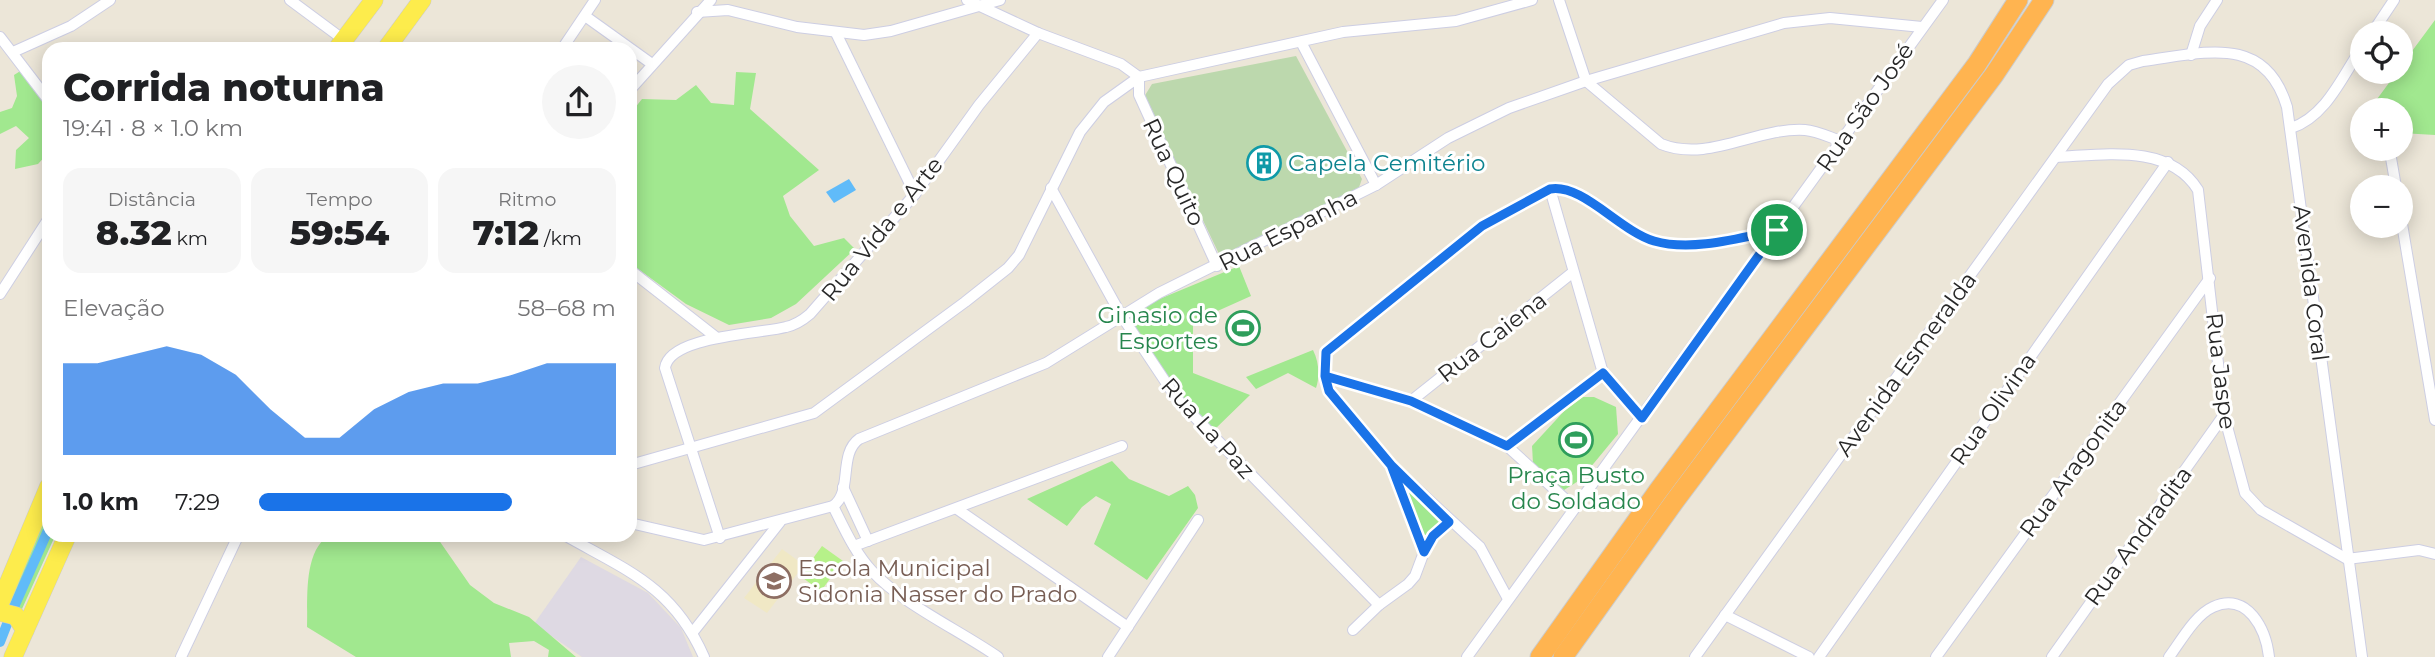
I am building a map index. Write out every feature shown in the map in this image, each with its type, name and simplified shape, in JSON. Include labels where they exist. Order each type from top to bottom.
[{"type":"highway","points":[[1541,657],[1658,491],[1977,64],[2018,0]]},
{"type":"highway","points":[[1563,657],[1674,502],[1994,75],[2044,0]]},
{"type":"main road","points":[[342,42],[374,0]]},
{"type":"main road","points":[[391,42],[422,0]]},
{"type":"main road","points":[[0,603],[42,503]]},
{"type":"main road","points":[[13,657],[64,542]]},
{"type":"main road","points":[[0,611],[16,616],[25,629]]},
{"type":"street","points":[[13,52],[71,26],[110,0]]},
{"type":"street","points":[[290,0],[339,42]]},
{"type":"street","points":[[567,42],[595,0]]},
{"type":"street","points":[[637,82],[710,0]]},
{"type":"street","points":[[967,0],[1038,33],[1101,55],[1139,77]]},
{"type":"street","points":[[697,12],[728,10],[797,27],[864,34],[891,31],[1000,0]]},
{"type":"street","points":[[637,464],[801,418],[828,404],[1008,268],[1030,236],[1051,188],[1085,125],[1104,102],[1139,77],[1343,32],[1457,21],[1532,0]]},
{"type":"street","points":[[1559,0],[1586,81],[1649,136],[1673,148],[1699,150],[1805,130],[1841,141]]},
{"type":"street","name":"Rua São José","points":[[1467,657],[1943,0]]},
{"type":"street","points":[[2190,55],[2200,26],[2217,0]]},
{"type":"street","points":[[2380,21],[2394,0]]},
{"type":"street","points":[[584,16],[621,42]]},
{"type":"street","name":"Rua Espanha","points":[[833,506],[840,500],[850,447],[859,439],[1046,363],[1121,315],[1376,185],[1482,119],[1586,81],[1803,19],[1830,18],[1922,27]]},
{"type":"street","points":[[836,33],[915,194]]},
{"type":"street","name":"Rua Vida e Arte","points":[[692,448],[665,368],[667,359],[676,351],[717,338],[787,327],[804,319],[835,289],[915,194],[988,94],[1038,33]]},
{"type":"street","points":[[0,37],[42,91]]},
{"type":"street","points":[[1301,42],[1376,185]]},
{"type":"street","points":[[637,53],[652,64]]},
{"type":"street","name":"Avenida Coral","points":[[2118,73],[2143,61],[2190,55],[2236,54],[2263,64],[2282,90],[2291,128],[2362,657]]},
{"type":"street","points":[[2291,128],[2305,124],[2317,114],[2350,65]]},
{"type":"street","name":"Avenida Esmeralda","points":[[1695,657],[2118,73]]},
{"type":"street","name":"Rua Quito","points":[[1139,77],[1139,95],[1217,266]]},
{"type":"street","points":[[2056,157],[2120,155],[2168,162]]},
{"type":"street","name":"Rua Jaspe","points":[[2168,162],[2191,179],[2198,190],[2224,415],[2239,480],[2253,503],[2347,559]]},
{"type":"street","name":"Rua Olivina","points":[[1819,657],[2168,162]]},
{"type":"street","points":[[1508,599],[1480,547],[1449,522],[1391,465],[1329,391],[1325,376],[1326,352],[1482,226],[1550,189],[1563,186],[1577,193],[1619,225],[1656,242],[1705,243],[1777,230]]},
{"type":"street","name":"Rua La Paz","points":[[1051,188],[1121,315],[1185,409],[1379,605]]},
{"type":"street","points":[[1550,189],[1572,273],[1603,373],[1642,418]]},
{"type":"street","points":[[0,294],[42,230]]},
{"type":"street","points":[[31,248],[42,238]]},
{"type":"street","points":[[2405,238],[2432,382],[2435,420]]},
{"type":"street","name":"Rua Caiena","points":[[1411,401],[1572,273]]},
{"type":"street","points":[[637,275],[717,338]]},
{"type":"street","name":"Rua Aragonita","points":[[1936,657],[2210,278]]},
{"type":"street","points":[[1507,446],[1603,373]]},
{"type":"street","points":[[1325,376],[1411,401],[1507,446],[1564,498]]},
{"type":"street","name":"Rua Andradita","points":[[2052,657],[2224,415]]},
{"type":"street","points":[[854,546],[1122,446]]},
{"type":"street","points":[[692,448],[720,537]]},
{"type":"street","points":[[1391,465],[1424,552]]},
{"type":"street","points":[[842,486],[868,541]]},
{"type":"street","points":[[637,525],[690,539],[720,537],[833,506],[854,546],[872,571],[893,589],[998,657]]},
{"type":"street","points":[[957,509],[1128,627]]},
{"type":"street","points":[[1108,657],[1198,520]]},
{"type":"street","points":[[693,632],[780,522]]},
{"type":"street","points":[[1353,630],[1379,605],[1409,584],[1433,536],[1449,522]]},
{"type":"street","points":[[181,657],[235,542]]},
{"type":"street","points":[[576,542],[652,586],[671,602],[693,632],[704,657]]},
{"type":"street","points":[[2347,559],[2419,550],[2435,554]]},
{"type":"street","points":[[2169,657],[2201,616],[2213,607],[2229,603],[2247,609],[2261,623],[2269,657]]},
{"type":"street","points":[[1725,615],[1809,657]]},
{"type":"street","points":[[25,629],[27,657]]},
{"type":"shaded area","name":"Escola Municipal Sidonia Nasser do Prado","points":[[782,549],[804,565],[767,613],[744,598]]},
{"type":"shaded area","points":[[581,557],[648,593],[681,628],[693,657],[582,657],[534,624]]},
{"type":"green space","points":[[2435,20],[2435,135],[2413,134],[2413,98],[2378,98],[2388,84],[2413,84],[2413,50]]},
{"type":"green space","points":[[1296,56],[1362,179],[1358,190],[1220,256],[1144,97],[1152,84]]},
{"type":"green space","points":[[22,70],[42,101],[42,160],[38,164],[15,169],[16,150],[29,138],[16,126],[0,134],[0,112],[12,108],[17,96],[14,75]]},
{"type":"green space","points":[[736,72],[756,73],[750,109],[819,170],[783,196],[790,216],[814,246],[844,238],[855,249],[796,304],[771,318],[729,325],[686,304],[637,268],[637,105],[642,99],[676,100],[696,85],[711,103],[734,105]]},
{"type":"green space","points":[[1239,266],[1251,296],[1193,322],[1193,373],[1250,395],[1212,432],[1176,396],[1121,319],[1145,305]]},
{"type":"green space","points":[[1313,350],[1318,369],[1316,388],[1288,373],[1256,389],[1246,377]]},
{"type":"green space","name":"Praça Busto do Soldado","points":[[1583,397],[1594,397],[1616,407],[1618,434],[1580,480],[1564,490],[1547,478],[1533,463],[1532,446],[1566,409]]},
{"type":"green space","points":[[1112,461],[1129,479],[1169,496],[1188,486],[1195,495],[1198,508],[1147,580],[1094,544],[1111,504],[1096,496],[1082,507],[1067,526],[1027,499]]},
{"type":"green space","points":[[1399,479],[1444,520],[1424,540]]},
{"type":"green space","points":[[42,512],[42,542],[52,542],[22,609],[11,608],[5,601]]},
{"type":"green space","points":[[440,542],[470,585],[494,603],[529,617],[576,657],[548,657],[549,650],[534,641],[509,643],[511,657],[356,657],[307,627],[308,578],[314,554],[320,544]]},
{"type":"green space","points":[[822,546],[843,561],[821,591],[800,576]]},
{"type":"water","points":[[849,179],[856,190],[834,203],[826,192]]},
{"type":"waterway","points":[[14,607],[43,542]]},
{"type":"waterway","points":[[0,642],[9,619]]},
{"type":"place","name":"Capela Cemitério","points":[[1264,163]]},
{"type":"place","name":"Ginasio de Esportes","points":[[1243,328]]},
{"type":"place","name":"Praça Busto do Soldado","points":[[1576,440]]},
{"type":"place","name":"Escola Municipal Sidonia Nasser do Prado","points":[[774,581]]},
{"type":"route","points":[[1777,230],[1642,418],[1603,373],[1507,446],[1411,401],[1325,376],[1329,391],[1391,465],[1449,522],[1433,536],[1424,552],[1391,465],[1329,391],[1325,376],[1326,352],[1482,226],[1550,189],[1563,186],[1577,193],[1619,225],[1656,242],[1705,243],[1777,230]]}]
